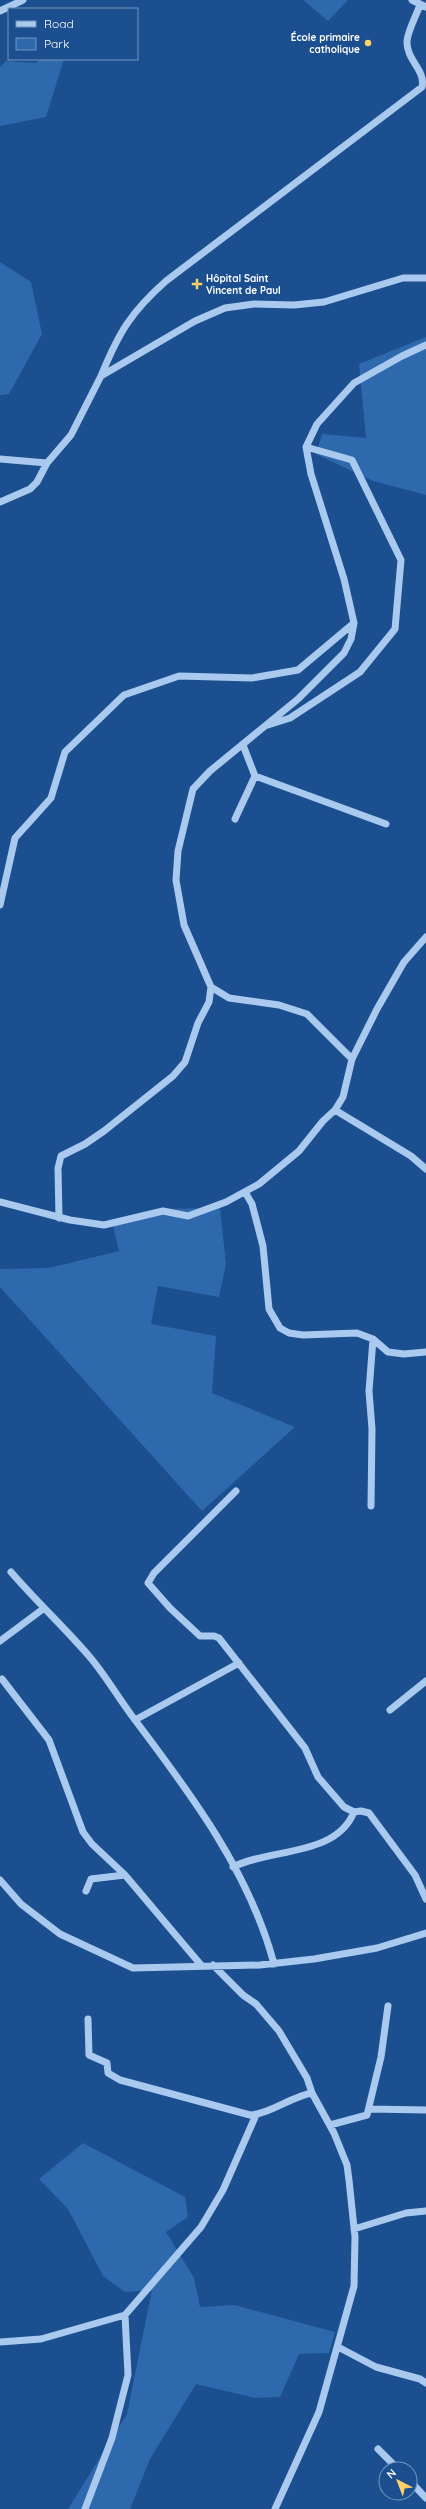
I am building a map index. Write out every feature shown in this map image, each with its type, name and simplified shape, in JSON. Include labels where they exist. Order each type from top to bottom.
[{"type":"street","points":[[0,11],[23,0]]},
{"type":"street","points":[[0,502],[30,489],[37,482],[47,463],[71,435],[126,323],[140,304],[161,285],[422,88],[424,81],[422,73],[408,51],[407,40],[423,6],[412,0]]},
{"type":"street","points":[[101,376],[194,321],[225,308],[254,304],[294,305],[324,302],[404,278],[426,278]]},
{"type":"street","points":[[59,1218],[58,1168],[61,1156],[85,1144],[174,1076],[185,1062],[198,1023],[209,1002],[211,987],[182,918],[176,880],[178,851],[193,789],[210,772],[243,745],[263,726],[298,699],[344,653],[351,639],[354,623],[344,579],[311,474],[306,447],[317,424],[354,383],[402,356],[426,345]]},
{"type":"street","points":[[263,726],[290,718],[360,672],[395,629],[401,560],[352,460],[306,447]]},
{"type":"street","points":[[0,458],[47,463]]},
{"type":"street","points":[[0,905],[15,838],[51,798],[65,752],[124,695],[179,676],[252,678],[298,670],[354,623]]},
{"type":"street","points":[[236,819],[255,776],[243,745]]},
{"type":"street","points":[[255,776],[386,824]]},
{"type":"street","points":[[0,1202],[59,1218],[104,1225],[163,1211],[188,1216],[226,1202],[245,1192],[270,1175],[299,1151],[323,1121],[335,1110],[343,1097],[352,1059],[391,983],[404,962],[426,937]]},
{"type":"street","points":[[211,987],[229,998],[279,1005],[307,1014],[352,1059]]},
{"type":"street","points":[[335,1110],[411,1156],[426,1169]]},
{"type":"street","points":[[245,1192],[254,1210],[263,1246],[269,1309],[280,1328],[290,1333],[303,1335],[357,1333],[373,1339],[388,1352],[404,1354],[426,1352]]},
{"type":"street","points":[[371,1506],[372,1429],[369,1391],[373,1339]]},
{"type":"street","points":[[236,1491],[154,1573],[148,1583],[187,1625],[200,1636],[214,1636],[219,1638],[305,1748],[318,1777],[344,1807],[354,1812]]},
{"type":"street","points":[[11,1572],[43,1609],[89,1656],[135,1720],[170,1765],[210,1826],[233,1867],[267,1936],[274,1964]]},
{"type":"street","points":[[0,1641],[43,1609]]},
{"type":"street","points":[[135,1720],[239,1663]]},
{"type":"street","points":[[2,1679],[49,1740],[84,1832],[92,1844],[125,1875],[201,1965]]},
{"type":"street","points":[[390,1710],[426,1681]]},
{"type":"street","points":[[233,1867],[253,1858],[286,1854],[324,1841],[342,1830],[354,1812],[361,1810],[369,1813],[415,1875],[426,1899]]},
{"type":"street","points":[[86,1891],[91,1879],[125,1875]]},
{"type":"street","points":[[0,1880],[3,1888],[30,1913],[60,1934],[118,1963],[138,1968],[274,1964],[377,1948],[426,1933]]},
{"type":"street","points":[[212,1965],[238,1992],[256,2004],[279,2031],[307,2078],[312,2092],[330,2125],[347,2165],[354,2229],[355,2279],[338,2347],[319,2412],[274,2509]]},
{"type":"street","points":[[330,2125],[362,2118],[367,2115],[386,2028],[388,2006]]},
{"type":"street","points":[[88,2019],[89,2055],[107,2063],[108,2073],[110,2076],[224,2109],[256,2114],[293,2097],[312,2092]]},
{"type":"street","points":[[369,2109],[426,2110]]},
{"type":"street","points":[[0,2342],[41,2339],[125,2315],[201,2227],[223,2190],[256,2114]]},
{"type":"street","points":[[354,2229],[406,2213],[426,2211]]},
{"type":"street","points":[[85,2509],[112,2438],[128,2375],[125,2315]]},
{"type":"street","points":[[338,2347],[376,2367],[420,2379],[426,2383]]},
{"type":"street","points":[[378,2449],[390,2461]]},
{"type":"street","points":[[418,2490],[426,2498]]},
{"type":"green space","points":[[303,0],[348,0],[328,21]]},
{"type":"green space","points":[[39,60],[64,60],[46,117],[0,126],[0,67],[6,61],[36,63]]},
{"type":"green space","points":[[0,262],[31,282],[42,334],[9,394],[0,395]]},
{"type":"green space","points":[[426,337],[426,495],[373,481],[316,454],[322,434],[366,438],[359,364]]},
{"type":"green space","points":[[220,1208],[226,1264],[219,1297],[158,1286],[151,1324],[216,1336],[212,1393],[295,1427],[202,1511],[0,1287],[0,1269],[49,1268],[119,1251],[112,1221],[164,1209]]},
{"type":"green space","points":[[83,2143],[185,2197],[188,2217],[166,2232],[194,2278],[200,2307],[234,2305],[335,2332],[329,2353],[299,2354],[280,2397],[255,2398],[196,2384],[150,2459],[130,2509],[68,2509],[127,2414],[152,2290],[125,2292],[103,2276],[68,2209],[39,2179]]},
{"type":"place","name":"École primaire catholique","points":[[368,43]]},
{"type":"place","name":"Hôpital Saint Vincent de Paul","points":[[197,284]]}]
